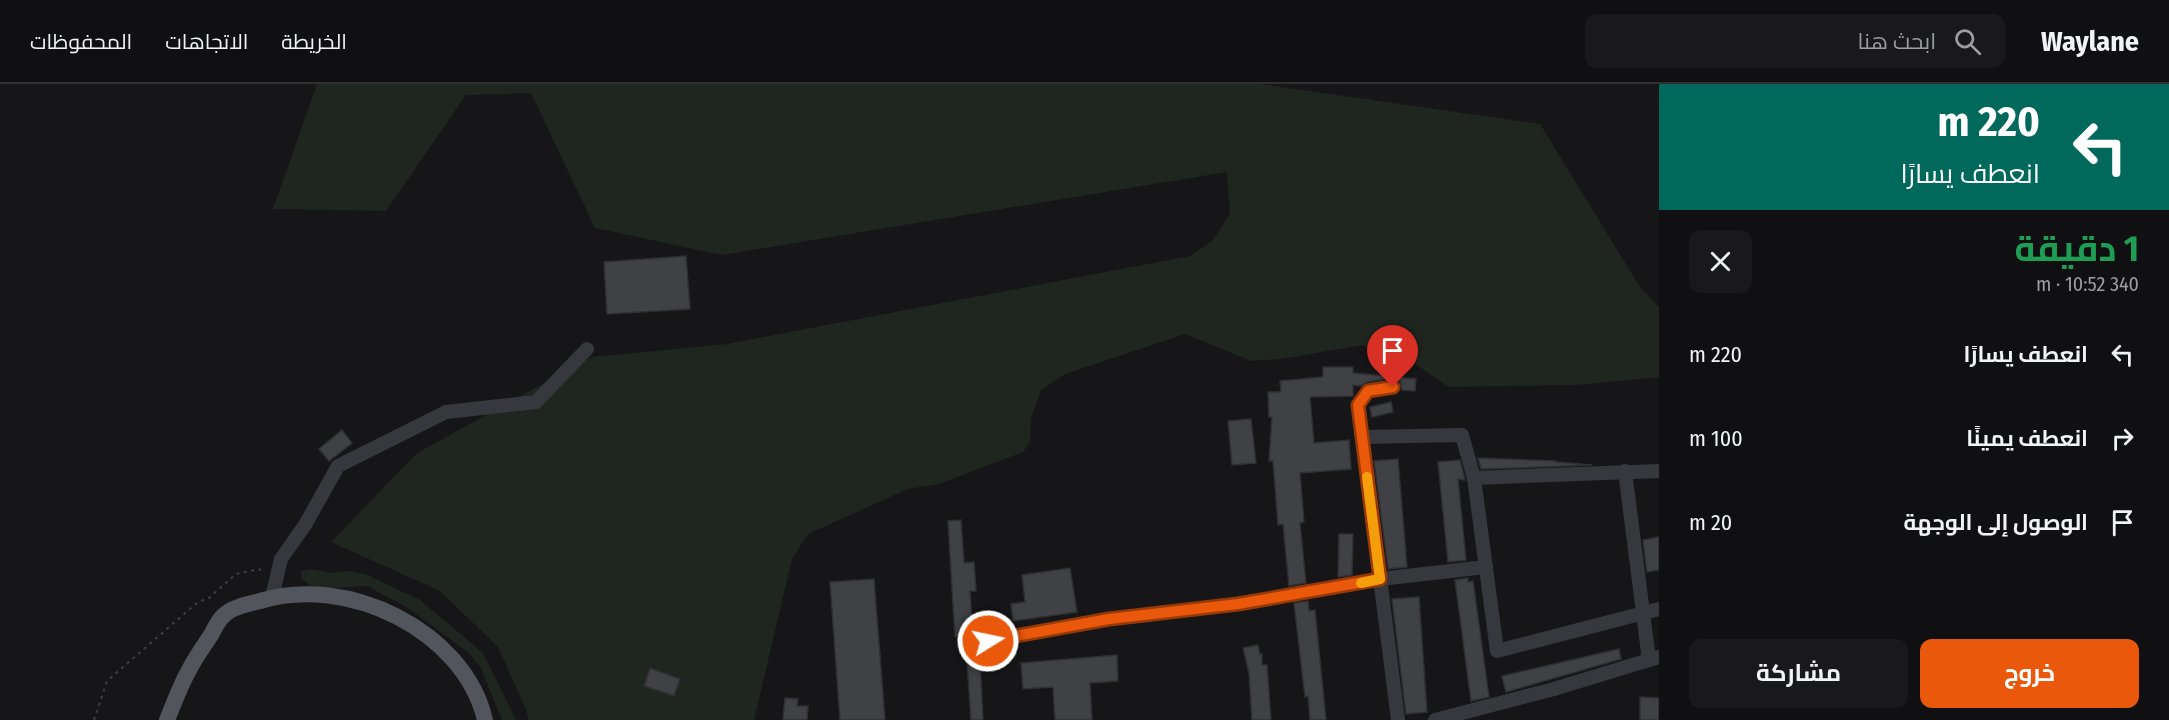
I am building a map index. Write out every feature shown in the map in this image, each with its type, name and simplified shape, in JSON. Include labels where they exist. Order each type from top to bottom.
[{"type":"main road","points":[[167,720],[189,670],[223,616],[237,608],[298,592],[343,597],[374,606],[426,633],[453,659],[470,680],[481,701],[485,720]]},
{"type":"lane","points":[[272,597],[281,559],[305,525],[338,466],[446,412],[536,402],[587,349]]},
{"type":"lane","points":[[1393,387],[1368,391],[1358,405],[1398,720]]},
{"type":"lane","points":[[1362,437],[1462,435],[1474,478],[1497,651],[1659,609]]},
{"type":"lane","points":[[1435,720],[1554,689],[1654,658],[1643,614],[1625,471]]},
{"type":"lane","points":[[1474,478],[1659,471]]},
{"type":"lane","points":[[988,641],[1109,619],[1238,604],[1380,579],[1486,567]]},
{"type":"path","points":[[94,720],[107,681],[198,602],[209,598],[236,574],[259,569],[268,578],[272,597]]},
{"type":"shaded area","points":[[317,84],[1259,84],[1540,124],[1640,287],[1659,307],[1659,377],[1576,385],[1449,387],[1415,364],[1363,345],[1281,359],[1251,361],[1185,334],[1065,374],[1041,390],[1031,419],[1030,442],[1023,452],[939,484],[908,489],[808,534],[792,559],[754,720],[529,720],[498,647],[440,591],[331,542],[417,453],[592,357],[727,344],[1190,256],[1212,241],[1230,214],[1227,172],[722,255],[595,228],[531,93],[466,95],[386,211],[273,209]]},
{"type":"shaded area","points":[[310,569],[332,573],[348,571],[365,574],[420,600],[483,653],[516,720],[502,720],[481,668],[469,653],[405,606],[367,586],[315,589],[301,578],[301,571]]},
{"type":"building","points":[[686,256],[690,309],[607,314],[604,262]]},
{"type":"building","points":[[1323,367],[1353,367],[1353,373],[1416,379],[1415,391],[1402,390],[1400,381],[1392,378],[1367,382],[1360,386],[1353,385],[1353,396],[1310,397],[1314,443],[1349,440],[1351,469],[1300,473],[1304,522],[1300,523],[1306,583],[1289,586],[1283,524],[1278,525],[1273,461],[1269,461],[1272,417],[1269,417],[1268,392],[1281,392],[1280,381],[1323,377]]},
{"type":"building","points":[[1391,402],[1393,412],[1372,417],[1370,407]]},
{"type":"building","points":[[1251,419],[1256,463],[1232,465],[1228,421]]},
{"type":"building","points":[[342,430],[352,443],[329,461],[319,449]]},
{"type":"building","points":[[1478,458],[1556,461],[1592,465],[1481,469]]},
{"type":"building","points":[[1398,459],[1407,567],[1388,569],[1374,461]]},
{"type":"building","points":[[1460,460],[1465,480],[1458,479],[1466,560],[1448,562],[1438,462]]},
{"type":"building","points":[[961,520],[964,563],[974,562],[976,591],[970,591],[973,636],[955,637],[948,521]]},
{"type":"building","points":[[1339,534],[1353,534],[1352,575],[1338,577]]},
{"type":"building","points":[[1659,537],[1659,570],[1647,572],[1643,540]]},
{"type":"building","points":[[1070,568],[1077,612],[1013,621],[1011,604],[1025,602],[1022,575]]},
{"type":"building","points":[[1468,578],[1468,582],[1473,581],[1489,697],[1471,701],[1455,580]]},
{"type":"building","points":[[874,579],[885,720],[840,720],[830,582]]},
{"type":"building","points":[[1419,597],[1427,712],[1406,714],[1392,599]]},
{"type":"building","points":[[1308,601],[1309,611],[1315,610],[1326,720],[1310,720],[1308,696],[1305,697],[1294,603]]},
{"type":"building","points":[[1258,645],[1260,654],[1262,654],[1262,665],[1267,665],[1271,720],[1252,720],[1249,673],[1243,648]]},
{"type":"building","points":[[1619,649],[1621,659],[1506,692],[1502,676]]},
{"type":"building","points":[[1117,655],[1118,681],[1090,683],[1092,720],[1055,720],[1053,687],[1023,689],[1021,663]]},
{"type":"building","points":[[980,659],[983,720],[971,720],[967,660]]},
{"type":"building","points":[[650,668],[680,679],[674,696],[644,686]]},
{"type":"building","points":[[1640,697],[1659,698],[1659,720],[1640,720]]},
{"type":"building","points":[[785,698],[798,699],[797,706],[808,706],[807,720],[783,720]]},
{"type":"slow traffic","points":[[1361,583],[1380,579],[1367,477]]},
{"type":"route","points":[[988,641],[1109,619],[1238,604],[1380,579],[1358,405],[1368,391],[1393,387]]}]
